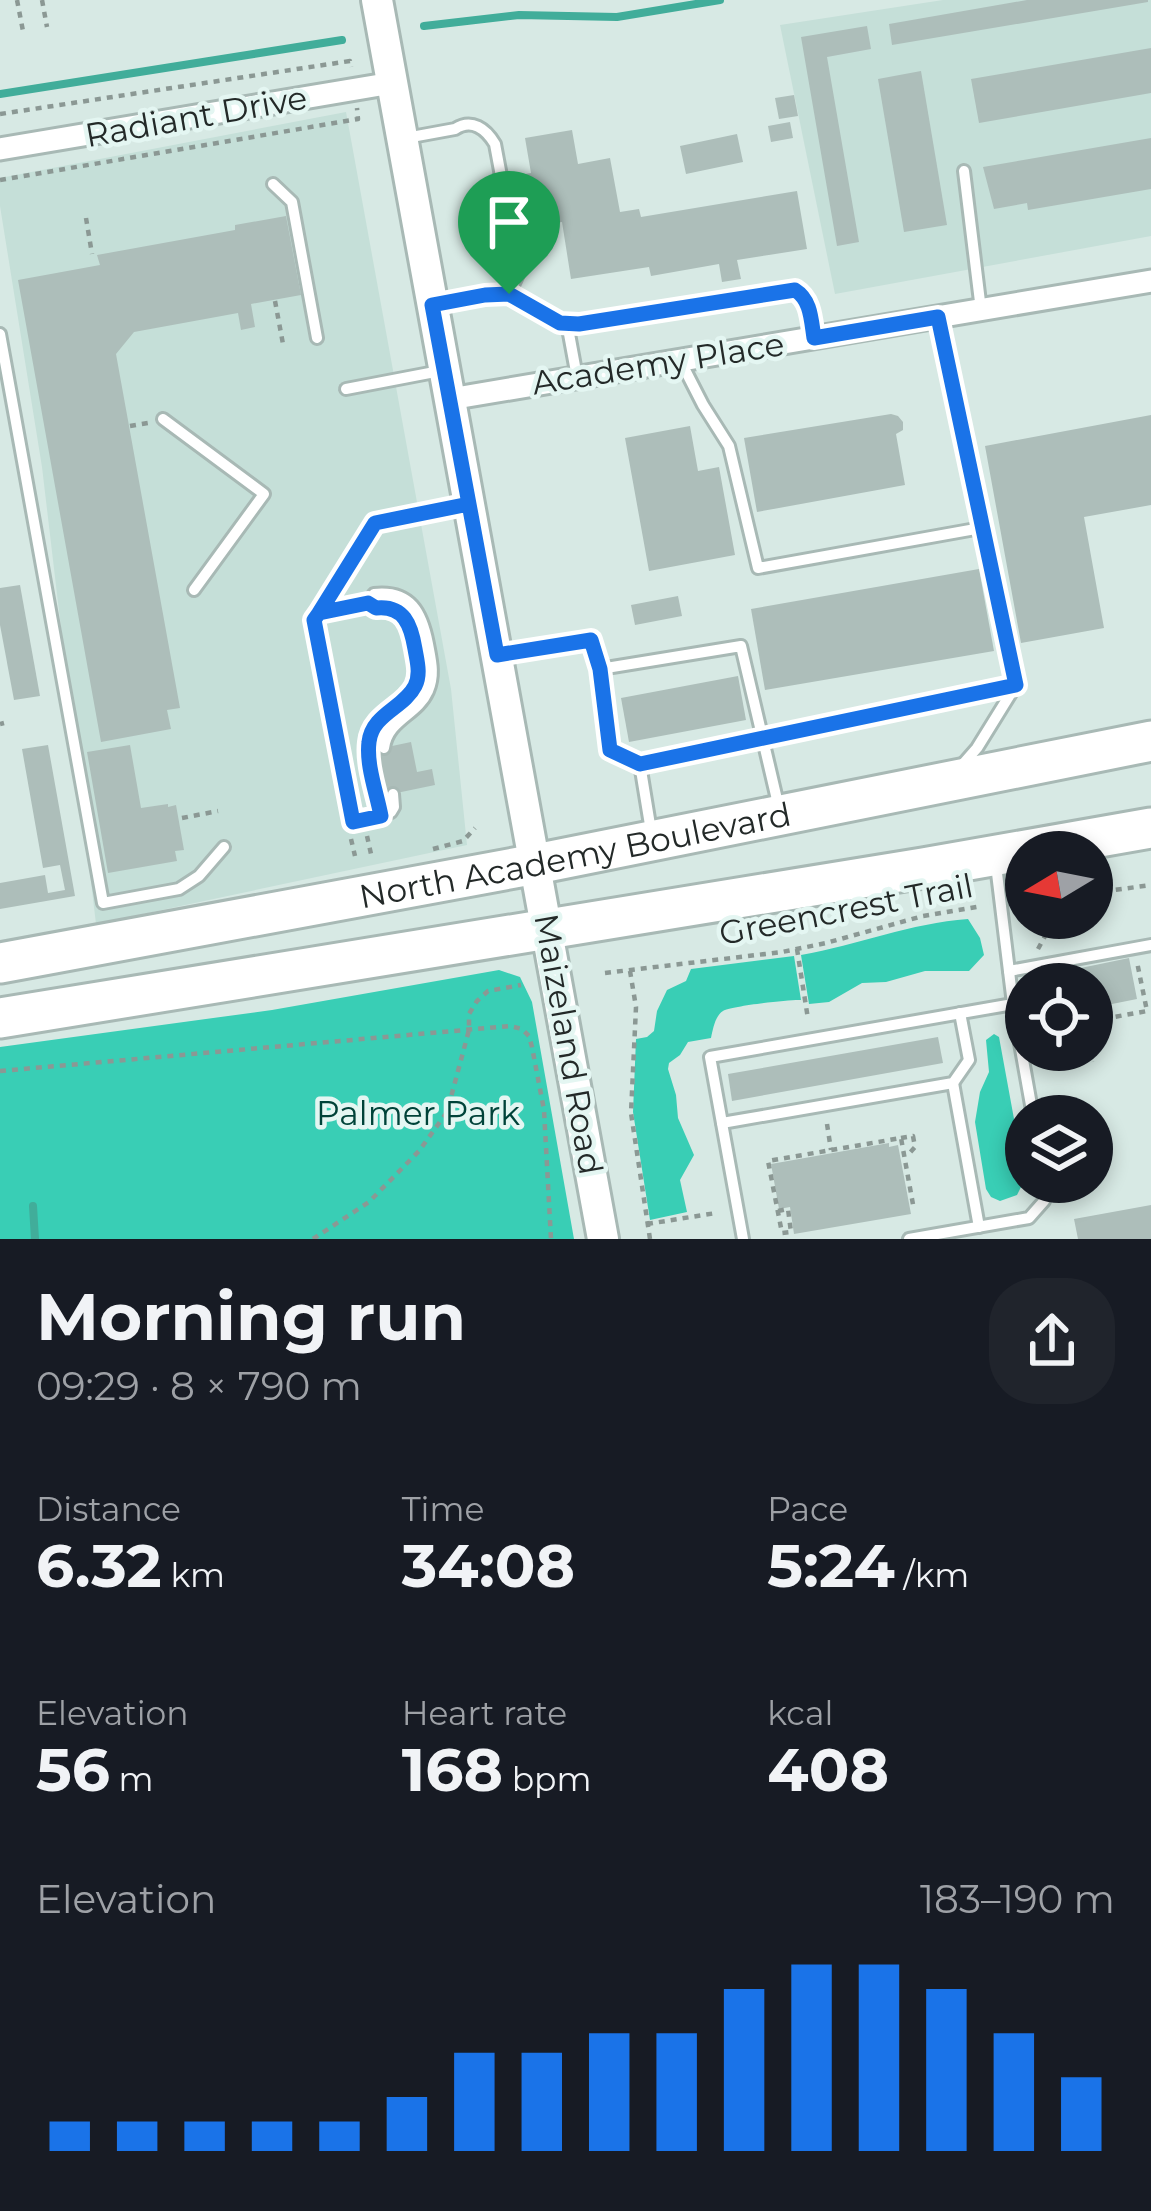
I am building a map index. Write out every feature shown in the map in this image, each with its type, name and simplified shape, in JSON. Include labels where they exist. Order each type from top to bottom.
[{"type":"highway","name":"North Academy Boulevard","points":[[0,963],[536,864],[1151,741]]},
{"type":"highway","name":"North Academy Boulevard","points":[[0,1018],[1151,828]]},
{"type":"main road","name":"Maizeland Road","points":[[377,0],[604,1239]]},
{"type":"street","name":"Radiant Drive","points":[[0,149],[392,83]]},
{"type":"street","name":"Academy Place","points":[[447,384],[578,377],[1151,281]]},
{"type":"lane","points":[[402,139],[463,124],[478,125],[488,133],[495,144],[519,272],[509,294]]},
{"type":"lane","points":[[964,171],[981,310]]},
{"type":"lane","points":[[273,184],[292,202],[316,338]]},
{"type":"lane","points":[[432,305],[509,294],[560,323],[579,324],[795,290],[807,302],[814,338]]},
{"type":"lane","points":[[938,317],[1016,685],[977,748],[949,780]]},
{"type":"lane","points":[[567,323],[578,377]]},
{"type":"lane","points":[[0,334],[103,903],[190,884],[224,847]]},
{"type":"lane","points":[[680,360],[729,446],[758,568],[981,528]]},
{"type":"lane","points":[[346,389],[447,384]]},
{"type":"lane","points":[[163,419],[264,494],[194,590]]},
{"type":"lane","points":[[393,794],[391,812],[353,822],[314,620],[375,523],[469,504]]},
{"type":"lane","points":[[368,603],[374,594],[386,593],[412,604],[422,617],[432,666],[425,696],[392,726],[384,748]]},
{"type":"lane","points":[[319,613],[368,603],[405,617],[412,632],[418,668],[412,691],[378,721],[370,738],[368,750],[381,816]]},
{"type":"lane","points":[[497,655],[591,640],[600,669],[610,750],[640,764],[1016,685]]},
{"type":"lane","points":[[600,669],[741,646],[780,814]]},
{"type":"lane","points":[[640,764],[652,840]]},
{"type":"lane","points":[[994,855],[1008,963]]},
{"type":"lane","points":[[1053,963],[1151,945]]},
{"type":"lane","points":[[742,1239],[710,1057],[1005,1005]]},
{"type":"lane","points":[[960,1013],[969,1060],[953,1083],[979,1227]]},
{"type":"lane","points":[[722,1124],[953,1083]]},
{"type":"lane","points":[[909,1239],[1023,1219],[1043,1203]]},
{"type":"path","points":[[17,0],[23,32]]},
{"type":"path","points":[[42,0],[46,27]]},
{"type":"path","points":[[0,114],[350,61],[358,119],[0,180]]},
{"type":"path","points":[[86,218],[92,254]]},
{"type":"path","points":[[275,301],[283,344]]},
{"type":"path","points":[[182,818],[218,812]]},
{"type":"path","points":[[1113,890],[1151,885]]},
{"type":"path","name":"Greencrest Trail","points":[[605,973],[797,949],[923,916],[1001,903]]},
{"type":"path","points":[[1039,957],[1042,939]]},
{"type":"path","points":[[797,949],[808,1019]]},
{"type":"path","points":[[1113,1017],[1149,1010],[1136,956]]},
{"type":"path","points":[[630,969],[636,1007],[632,1113],[650,1239]]},
{"type":"path","points":[[313,1239],[369,1202],[419,1151],[447,1112],[469,1030],[469,1013],[488,991],[521,985]]},
{"type":"path","points":[[0,1071],[510,1026],[522,1029],[529,1036],[544,1110],[551,1239]]},
{"type":"path","points":[[827,1124],[831,1150]]},
{"type":"path","points":[[778,1211],[768,1162],[913,1136],[915,1148],[904,1159]]},
{"type":"path","points":[[901,1138],[914,1210]]},
{"type":"path","points":[[647,1224],[716,1213]]},
{"type":"shaded area","points":[[943,0],[1151,0],[1151,236],[835,294],[780,25]]},
{"type":"shaded area","points":[[346,112],[451,689],[467,845],[96,924],[42,467],[0,206],[0,178]]},
{"type":"green space","points":[[968,919],[984,955],[969,971],[925,971],[862,983],[829,1002],[809,1004],[801,955]]},
{"type":"green space","points":[[794,956],[801,1000],[723,1011],[711,1038],[688,1042],[669,1063],[678,1118],[694,1155],[680,1180],[687,1212],[650,1220],[633,1112],[636,1039],[654,1031],[667,990],[686,981],[691,969]]},
{"type":"green space","name":"Palmer Park","points":[[499,970],[520,977],[532,1002],[574,1239],[0,1239],[0,1047],[272,1010]]},
{"type":"green space","points":[[994,1034],[999,1037],[1010,1095],[1005,1095],[1005,1199],[1000,1201],[986,1189],[975,1122],[989,1072],[986,1040]]},
{"type":"building","points":[[1027,0],[1148,2],[892,45],[889,24]]},
{"type":"building","points":[[867,26],[871,49],[827,57],[859,242],[837,246],[801,37]]},
{"type":"building","points":[[1151,48],[1151,93],[979,123],[971,79]]},
{"type":"building","points":[[921,71],[947,225],[904,232],[878,79]]},
{"type":"building","points":[[794,95],[798,116],[779,119],[775,98]]},
{"type":"building","points":[[790,122],[793,138],[771,142],[768,126]]},
{"type":"building","points":[[572,130],[578,164],[610,158],[620,212],[639,209],[641,217],[797,191],[807,249],[737,260],[741,279],[722,282],[719,264],[651,276],[649,267],[571,279],[562,222],[522,228],[513,176],[531,173],[525,138]]},
{"type":"building","points":[[737,134],[743,162],[686,174],[680,146]]},
{"type":"building","points":[[1151,138],[1151,189],[1028,210],[1027,203],[994,209],[983,167]]},
{"type":"building","points":[[286,216],[301,295],[251,304],[255,327],[241,330],[238,313],[134,332],[116,354],[180,708],[167,710],[171,729],[101,742],[18,280],[100,265],[97,255]]},
{"type":"building","points":[[891,414],[903,422],[903,430],[896,434],[905,485],[757,512],[744,438]]},
{"type":"building","points":[[1151,415],[1151,505],[1084,517],[1104,628],[1021,643],[985,446]]},
{"type":"building","points":[[690,426],[698,471],[719,467],[735,555],[649,571],[625,438]]},
{"type":"building","points":[[979,569],[994,651],[765,690],[751,609]]},
{"type":"building","points":[[20,585],[40,696],[14,700],[0,625],[0,588]]},
{"type":"building","points":[[678,596],[682,616],[635,625],[631,605]]},
{"type":"building","points":[[738,676],[746,720],[629,742],[621,698]]},
{"type":"building","points":[[411,742],[417,772],[432,769],[435,785],[382,796],[373,750]]},
{"type":"building","points":[[48,745],[75,896],[0,909],[0,883],[45,875],[48,893],[65,890],[60,865],[43,868],[22,749]]},
{"type":"building","points":[[130,745],[141,808],[176,805],[184,850],[175,851],[177,861],[108,873],[87,752]]},
{"type":"building","points":[[1129,958],[1137,999],[1113,1004],[1113,963],[1105,963]]},
{"type":"building","points":[[938,1037],[943,1063],[732,1101],[728,1074]]},
{"type":"building","points":[[889,1143],[889,1147],[898,1145],[911,1214],[794,1234],[790,1207],[779,1209],[771,1164]]},
{"type":"building","points":[[1151,1205],[1151,1239],[1078,1239],[1074,1219]]},
{"type":"waterway","points":[[424,26],[519,15],[617,17],[720,0]]},
{"type":"waterway","points":[[0,94],[342,40]]},
{"type":"waterway","points":[[33,1206],[35,1239]]},
{"type":"route","points":[[509,294],[432,305],[469,504],[375,523],[319,613],[368,603],[398,612],[410,624],[418,668],[412,691],[371,732],[368,750],[381,816],[353,822],[314,620],[375,523],[428,512],[469,504],[497,655],[591,640],[600,669],[610,750],[640,764],[1016,685],[938,317],[814,338],[807,302],[795,290],[579,324],[560,323],[509,294]]}]
